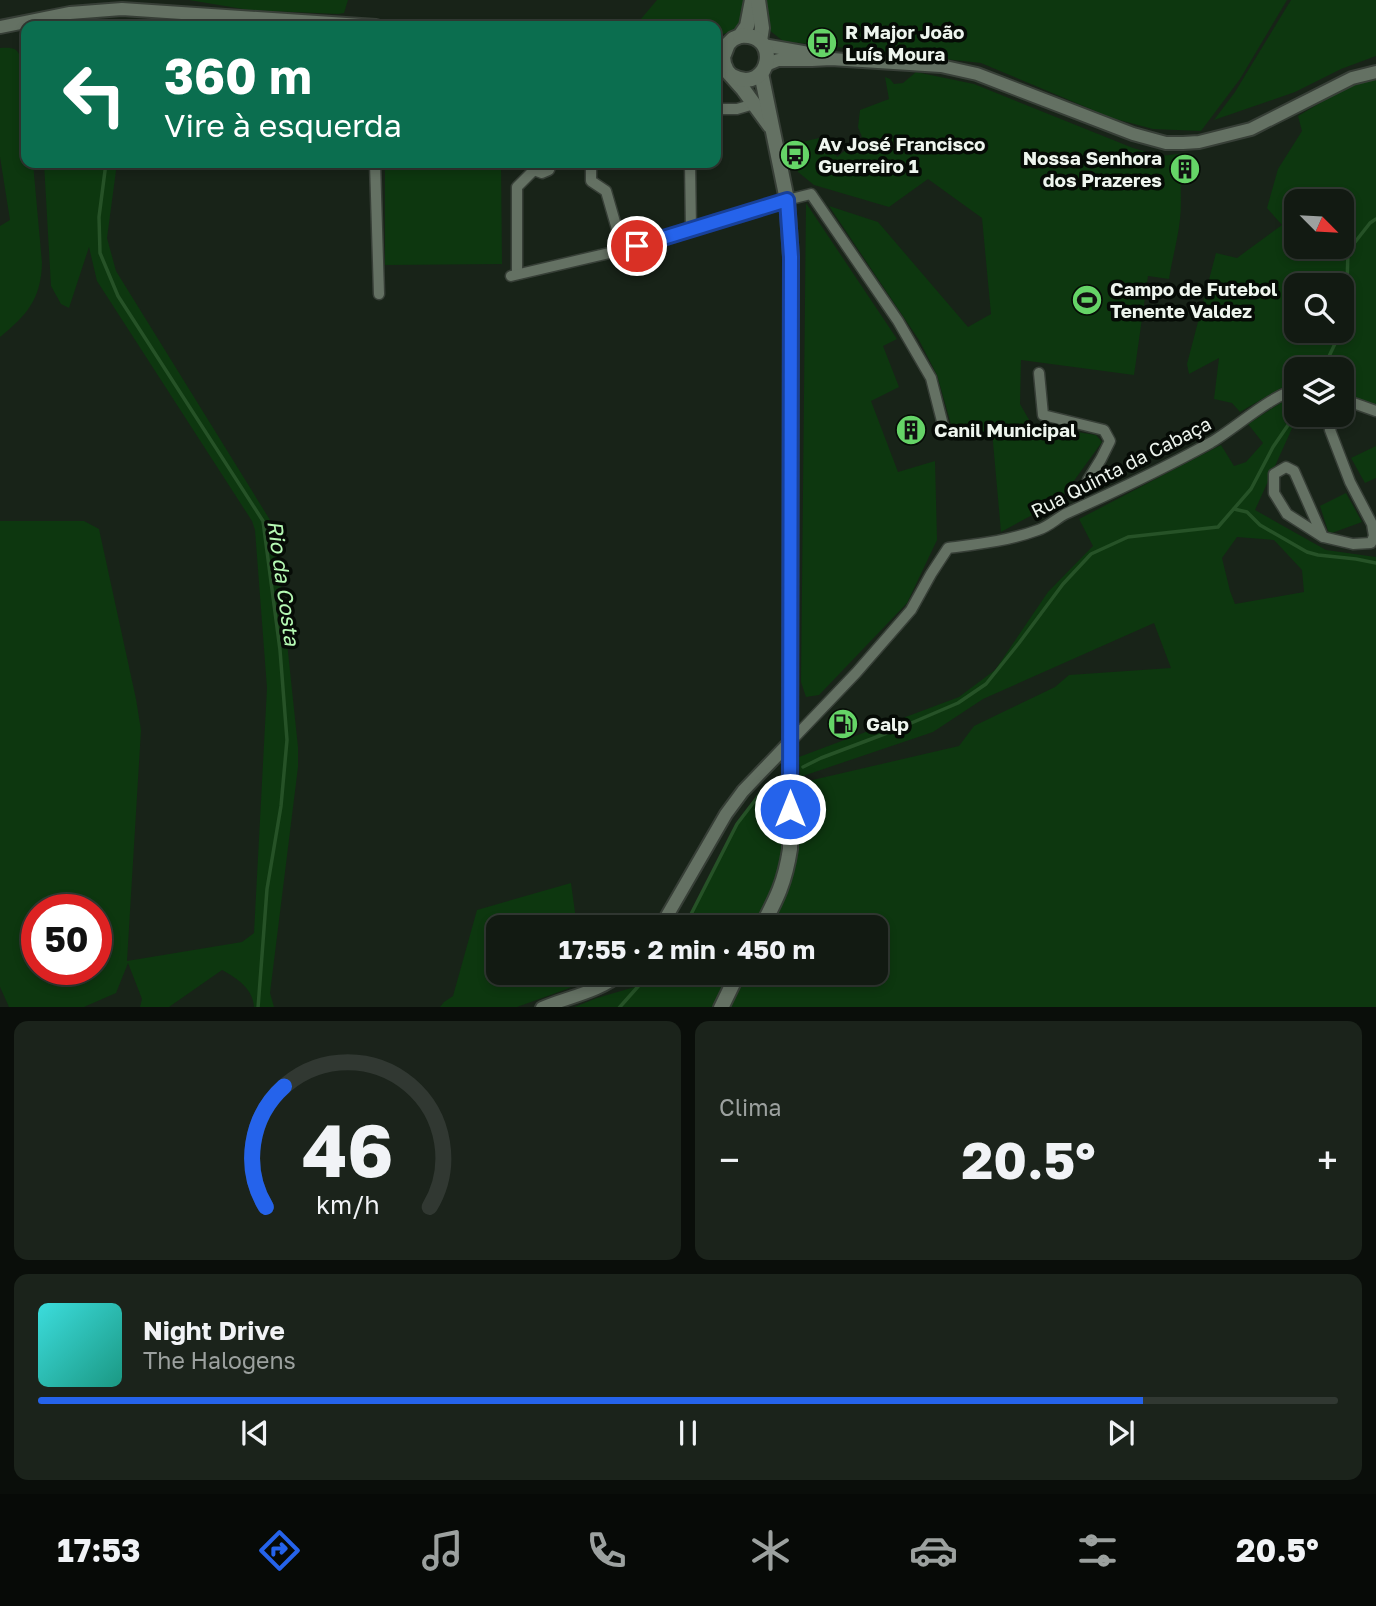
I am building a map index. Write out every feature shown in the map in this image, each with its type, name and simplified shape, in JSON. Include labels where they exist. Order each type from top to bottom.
[{"type":"main road","points":[[752,0],[747,26],[728,41],[723,57],[725,69],[773,131]]},
{"type":"main road","points":[[758,0],[762,43],[767,55],[763,69],[787,200],[791,257],[790,849],[780,892],[768,915]]},
{"type":"main road","points":[[728,41],[751,36],[762,43]]},
{"type":"main road","points":[[725,69],[738,79],[750,79],[763,69]]},
{"type":"main road","points":[[721,1007],[731,985]]},
{"type":"street","points":[[30,21],[70,13],[122,9],[301,21]]},
{"type":"street","points":[[0,27],[21,23]]},
{"type":"street","points":[[762,43],[831,59]]},
{"type":"street","points":[[763,69],[778,60],[831,59],[941,66],[977,74],[1110,126],[1166,143],[1199,142],[1251,129],[1352,78],[1376,72]]},
{"type":"street","points":[[721,109],[737,109],[754,104]]},
{"type":"street","points":[[375,168],[379,294]]},
{"type":"street","points":[[532,168],[517,187],[514,275],[652,243],[810,194],[898,321],[931,378],[944,429]]},
{"type":"street","points":[[534,168],[542,173],[550,168]]},
{"type":"street","points":[[591,168],[591,181],[606,191],[623,250]]},
{"type":"street","points":[[690,168],[691,230]]},
{"type":"street","points":[[1039,373],[1043,415],[1104,430],[1110,441],[1088,480]]},
{"type":"street","name":"Rua Quinta da Cabaça","points":[[791,741],[911,610],[948,548],[1004,541],[1041,529],[1211,442],[1284,394]]},
{"type":"street","points":[[1354,403],[1376,411]]},
{"type":"street","points":[[1324,537],[1294,471],[1286,467],[1274,474],[1274,493],[1287,514],[1324,537],[1353,544],[1371,543],[1374,536],[1372,524],[1350,482],[1331,427]]},
{"type":"street","points":[[668,915],[726,814],[743,791],[791,741]]},
{"type":"street","points":[[542,1007],[602,985]]},
{"type":"green space","points":[[189,0],[348,0],[344,13],[338,14],[249,10]]},
{"type":"green space","points":[[657,0],[747,0],[739,24],[721,34],[721,21],[639,21]]},
{"type":"green space","points":[[763,0],[1287,0],[1240,79],[1201,131],[1153,129],[1112,118],[981,63],[783,41],[769,30]]},
{"type":"green space","points":[[1291,0],[1376,0],[1376,56],[1341,69],[1295,92],[1214,120],[1235,92]]},
{"type":"green space","points":[[0,48],[10,48],[16,50],[21,61],[21,168],[33,168],[42,263],[39,287],[31,305],[0,337],[0,226],[10,220],[0,157]]},
{"type":"green space","points":[[916,72],[974,84],[1133,148],[1161,156],[1186,153],[1182,169],[1179,226],[1169,279],[1148,276],[1134,375],[1021,360],[1020,404],[1032,425],[1096,435],[1102,442],[1060,500],[1001,532],[992,431],[954,435],[937,375],[919,340],[829,206],[878,222],[968,327],[991,314],[982,218],[928,179],[889,207],[814,185],[798,172],[790,145],[827,136],[837,157],[862,137],[858,127],[860,110],[889,99],[885,77],[894,84],[903,83]]},
{"type":"green space","points":[[1376,78],[1376,407],[1354,397],[1354,357],[1284,357],[1284,386],[1240,412],[1232,403],[1214,399],[1219,358],[1189,374],[1187,364],[1216,253],[1237,258],[1282,225],[1267,208],[1278,169],[1302,131],[1298,116],[1356,84]]},
{"type":"green space","points":[[44,168],[116,168],[107,238],[116,271],[270,520],[272,545],[278,557],[298,767],[270,993],[274,1007],[254,1007],[247,989],[222,970],[169,1007],[140,1007],[142,999],[128,963],[116,993],[84,1007],[9,1007],[0,987],[0,521],[84,521],[99,529],[141,730],[127,961],[242,942],[254,933],[267,688],[255,530],[252,521],[97,281],[89,247],[69,308],[61,304],[51,286]]},
{"type":"green space","points":[[385,168],[501,168],[502,264],[385,265]]},
{"type":"green space","points":[[806,203],[897,339],[883,346],[899,387],[871,401],[898,472],[935,461],[937,540],[907,603],[819,695],[806,697],[801,682]]},
{"type":"green space","points":[[1284,401],[1284,427],[1293,427],[1255,510],[1326,550],[1376,557],[1376,1007],[574,1007],[639,985],[888,985],[888,915],[690,915],[737,824],[766,786],[791,785],[959,746],[974,726],[1055,687],[1069,675],[1171,668],[1154,623],[983,699],[933,732],[800,777],[799,757],[959,697],[995,670],[1048,592],[1093,546],[1079,519],[1221,445],[1234,466],[1246,462],[1263,443],[1248,424]],"holes":[[[1237,537],[1274,540],[1302,570],[1304,592],[1235,604],[1222,558]]]},
{"type":"green space","points":[[1376,446],[1376,478],[1365,483],[1351,458]]},
{"type":"green space","points":[[1346,493],[1362,522],[1329,534],[1320,506]]},
{"type":"green space","points":[[571,883],[575,915],[486,915],[486,985],[575,985],[517,1007],[440,1007],[453,996],[477,910]]},
{"type":"waterway","name":"Rio da Costa","points":[[105,168],[99,217],[100,253],[118,296],[263,521],[280,650],[287,740],[281,806],[267,889],[258,1007]]},
{"type":"waterway","points":[[1347,273],[1348,251],[1376,219]]},
{"type":"waterway","points":[[1329,357],[1335,343]]},
{"type":"waterway","points":[[803,767],[958,703],[986,684],[1063,584],[1091,554],[1128,537],[1218,527],[1251,489],[1287,427]]},
{"type":"waterway","points":[[1234,509],[1247,512],[1260,525],[1307,552],[1376,563]]},
{"type":"waterway","points":[[691,915],[737,824],[766,786],[775,781]]},
{"type":"waterway","points":[[620,1007],[639,985]]},
{"type":"place","name":"R Major João Luís Moura","points":[[822,43]]},
{"type":"place","name":"Av José Francisco Guerreiro 1","points":[[795,155]]},
{"type":"place","name":"Nossa Senhora dos Prazeres","points":[[1185,169]]},
{"type":"place","name":"Campo de Futebol Tenente Valdez","points":[[1087,300]]},
{"type":"place","name":"Canil Municipal","points":[[911,430]]},
{"type":"place","name":"Galp","points":[[843,724]]},
{"type":"route","points":[[637,246],[787,200],[791,257],[790,809]]}]
